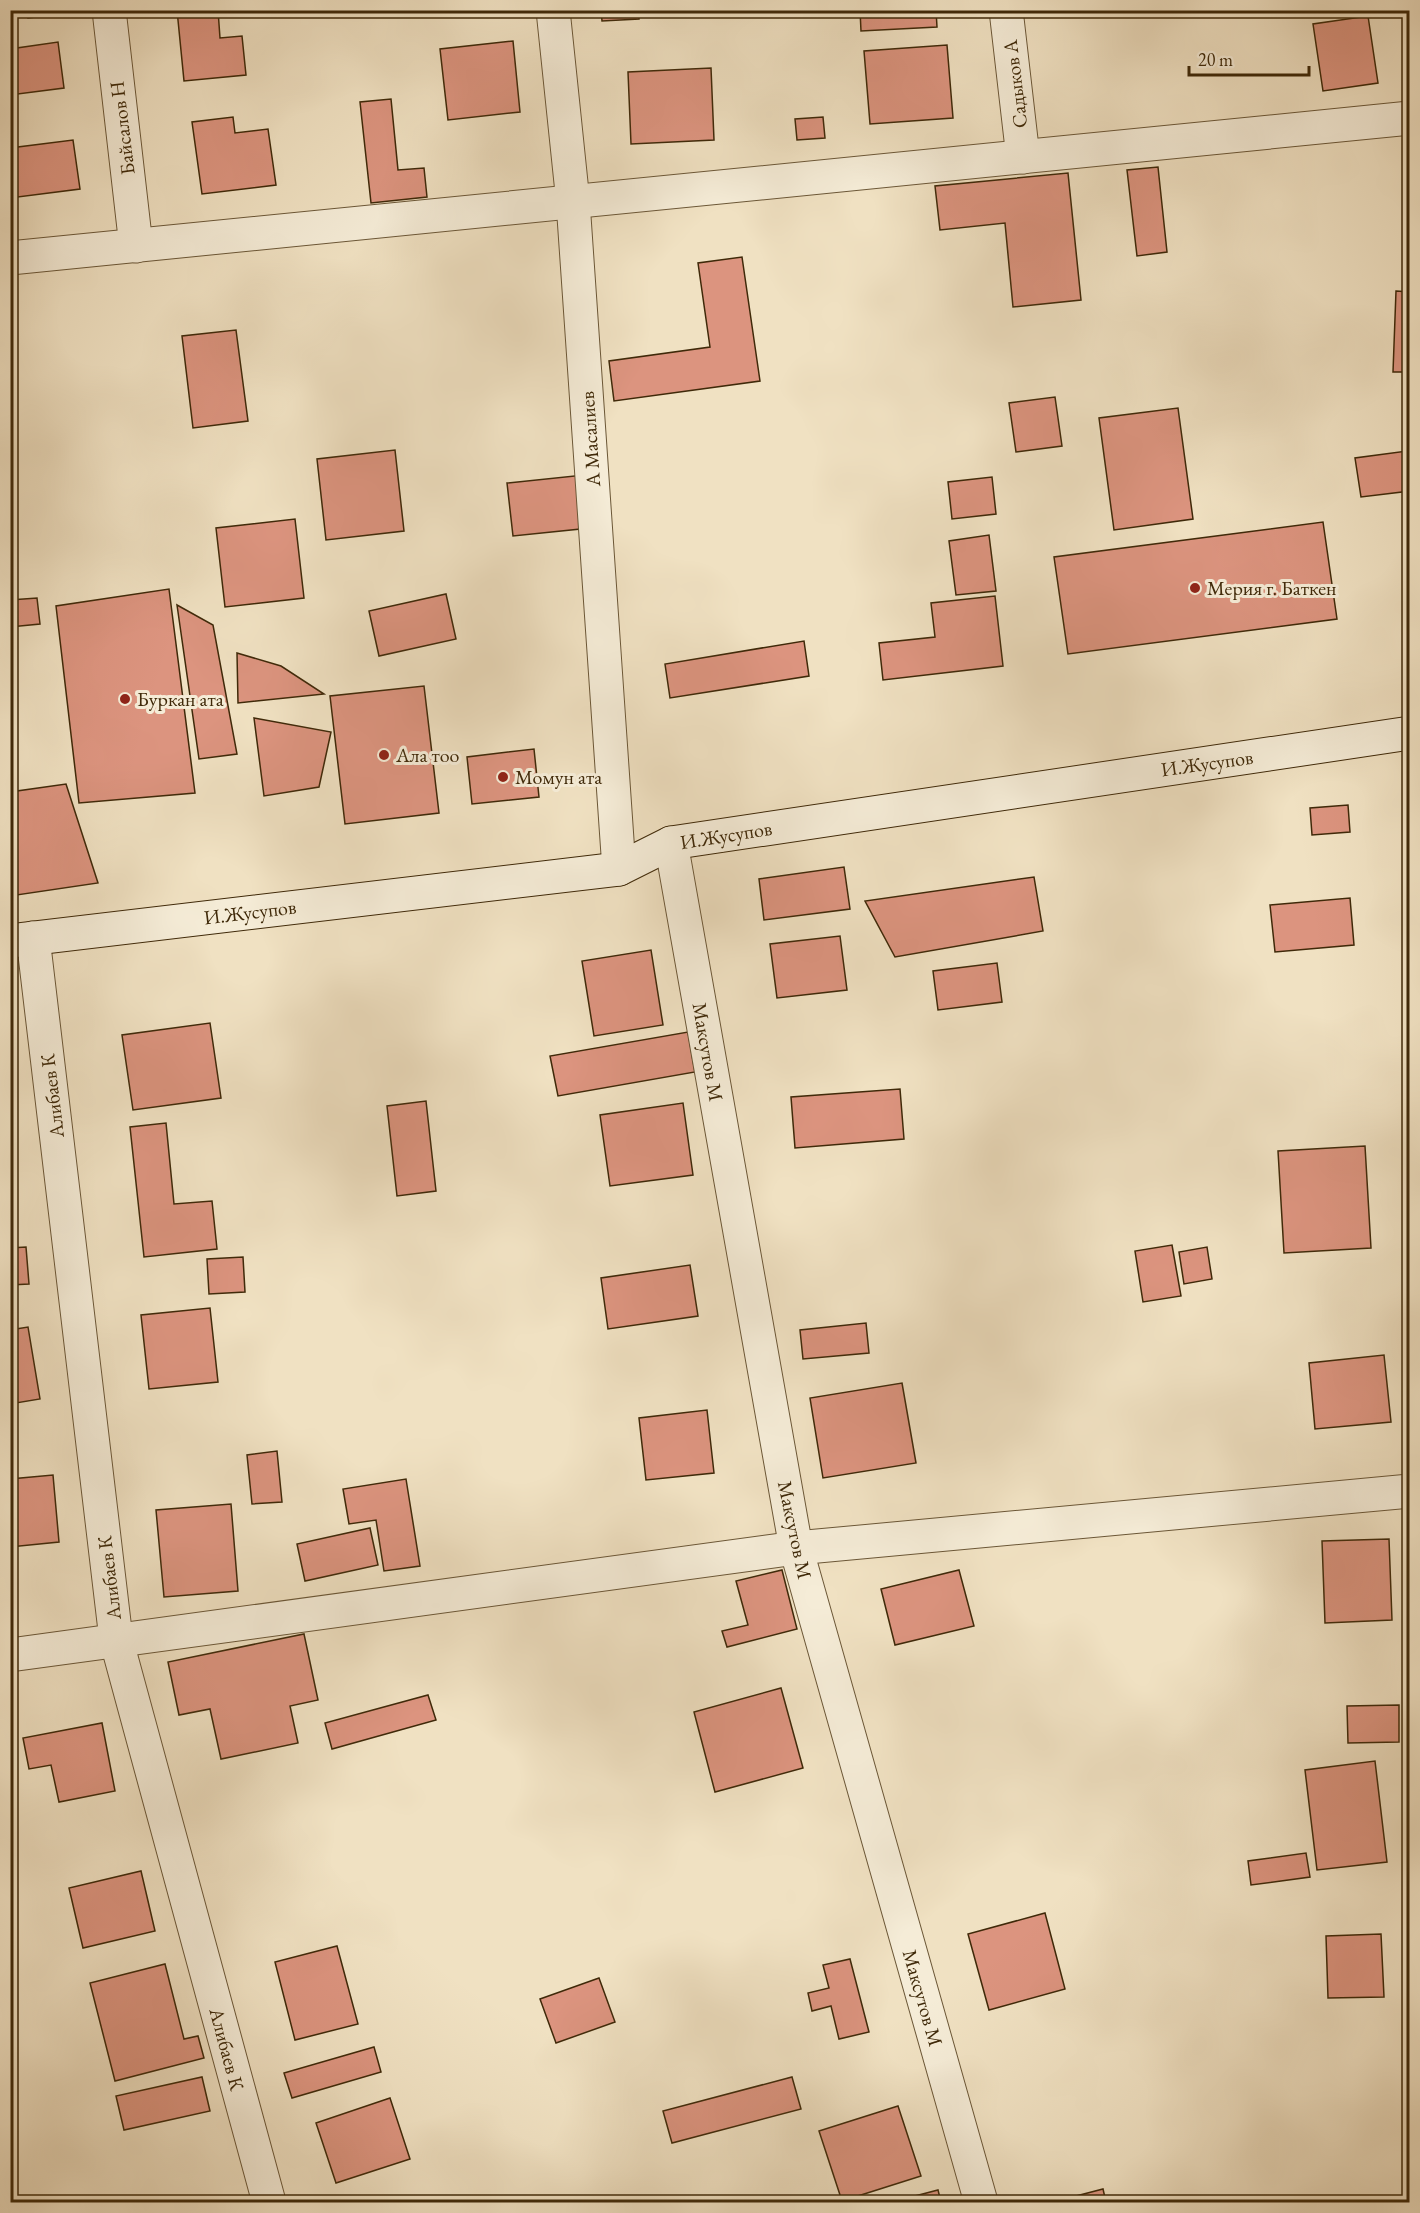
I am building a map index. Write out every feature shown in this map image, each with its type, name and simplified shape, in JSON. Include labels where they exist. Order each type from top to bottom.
[{"type":"street","name":"Байсалов Н","points":[[109,10],[136,246]]},
{"type":"street","name":"А Масалиев","points":[[553,10],[573,202],[620,869]]},
{"type":"street","name":"Садыков А","points":[[1006,10],[1023,157]]},
{"type":"street","points":[[10,258],[1410,118]]},
{"type":"street","name":"И.Жусупов","points":[[22,939],[620,869],[671,843],[1410,733]]},
{"type":"street","name":"Максутов М","points":[[671,843],[796,1548],[981,2202]]},
{"type":"street","name":"Алибаев К","points":[[22,939],[116,1639],[269,2202]]},
{"type":"street","points":[[10,1655],[796,1548],[1410,1491]]},
{"type":"building","points":[[27,10],[52,10],[53,15],[28,18]]},
{"type":"building","points":[[177,10],[218,10],[220,38],[242,36],[246,75],[184,81]]},
{"type":"building","points":[[601,10],[639,10],[639,19],[602,21]]},
{"type":"building","points":[[860,10],[936,10],[937,27],[861,31]]},
{"type":"building","points":[[1368,16],[1378,83],[1323,91],[1313,24]]},
{"type":"building","points":[[513,41],[520,112],[448,120],[440,49]]},
{"type":"building","points":[[58,42],[64,88],[10,95],[10,49]]},
{"type":"building","points":[[947,45],[953,118],[870,124],[864,51]]},
{"type":"building","points":[[711,68],[714,140],[631,144],[628,72]]},
{"type":"building","points":[[391,99],[398,170],[424,168],[427,197],[371,203],[360,102]]},
{"type":"building","points":[[233,117],[235,133],[268,129],[276,185],[202,194],[192,122]]},
{"type":"building","points":[[823,117],[825,138],[797,140],[795,119]]},
{"type":"building","points":[[73,140],[80,189],[10,198],[10,148]]},
{"type":"building","points":[[1158,167],[1167,252],[1137,256],[1127,170]]},
{"type":"building","points":[[1068,173],[1081,300],[1013,307],[1005,223],[940,230],[935,186]]},
{"type":"building","points":[[1404,224],[1410,224],[1410,260],[1404,260]]},
{"type":"building","points":[[742,257],[760,381],[614,401],[609,361],[710,347],[698,263]]},
{"type":"building","points":[[1396,291],[1410,292],[1410,372],[1393,372]]},
{"type":"building","points":[[236,330],[248,421],[193,428],[182,336]]},
{"type":"building","points":[[1055,397],[1062,446],[1016,452],[1009,403]]},
{"type":"building","points":[[1178,408],[1193,519],[1114,530],[1099,418]]},
{"type":"building","points":[[395,450],[404,531],[326,540],[317,459]]},
{"type":"building","points":[[1407,451],[1410,491],[1361,497],[1355,458]]},
{"type":"building","points":[[584,475],[590,528],[513,536],[507,483]]},
{"type":"building","points":[[992,477],[996,514],[952,519],[948,482]]},
{"type":"building","points":[[295,519],[304,598],[225,607],[216,528]]},
{"type":"building","name":"Мерия г. Бaткен","points":[[1323,522],[1337,619],[1068,654],[1054,557]]},
{"type":"building","points":[[989,535],[996,591],[956,595],[949,541]]},
{"type":"building","name":"Буркан ата","points":[[169,589],[195,793],[79,803],[56,606]]},
{"type":"building","points":[[446,594],[456,639],[379,656],[369,611]]},
{"type":"building","points":[[995,596],[1003,666],[883,680],[879,643],[935,637],[931,603]]},
{"type":"building","points":[[37,598],[40,624],[10,627],[10,600]]},
{"type":"building","points":[[177,605],[213,625],[237,754],[199,759]]},
{"type":"building","points":[[804,641],[809,676],[670,698],[665,664]]},
{"type":"building","points":[[237,653],[281,666],[324,694],[238,703]]},
{"type":"building","name":"Ала тоо","points":[[424,686],[439,813],[345,824],[330,696]]},
{"type":"building","points":[[254,718],[331,732],[319,787],[264,796]]},
{"type":"building","name":"Момун ата","points":[[534,749],[539,797],[472,804],[467,757]]},
{"type":"building","points":[[66,784],[98,883],[10,896],[10,792]]},
{"type":"building","points":[[1348,805],[1350,832],[1312,835],[1310,808]]},
{"type":"building","points":[[844,867],[850,909],[764,920],[759,879]]},
{"type":"building","points":[[1034,877],[1043,931],[895,957],[865,901]]},
{"type":"building","points":[[1350,898],[1354,945],[1275,952],[1270,905]]},
{"type":"building","points":[[840,936],[847,990],[777,998],[770,944]]},
{"type":"building","points":[[651,950],[663,1025],[594,1036],[582,961]]},
{"type":"building","points":[[997,963],[1002,1002],[938,1010],[933,971]]},
{"type":"building","points":[[10,979],[14,1014],[10,1015]]},
{"type":"building","points":[[210,1023],[221,1098],[133,1110],[122,1035]]},
{"type":"building","points":[[688,1032],[695,1072],[558,1096],[550,1056]]},
{"type":"building","points":[[900,1089],[904,1139],[795,1148],[791,1097]]},
{"type":"building","points":[[426,1101],[436,1191],[397,1196],[387,1106]]},
{"type":"building","points":[[683,1103],[693,1175],[610,1186],[600,1115]]},
{"type":"building","points":[[166,1123],[174,1204],[212,1201],[217,1249],[144,1257],[130,1127]]},
{"type":"building","points":[[1365,1146],[1371,1248],[1284,1253],[1278,1151]]},
{"type":"building","points":[[1172,1245],[1181,1296],[1143,1302],[1135,1251]]},
{"type":"building","points":[[26,1247],[29,1284],[10,1285],[10,1248]]},
{"type":"building","points":[[1207,1247],[1212,1279],[1184,1284],[1179,1252]]},
{"type":"building","points":[[243,1257],[245,1292],[209,1294],[207,1259]]},
{"type":"building","points":[[690,1265],[698,1316],[608,1329],[601,1278]]},
{"type":"building","points":[[210,1308],[218,1382],[149,1389],[141,1315]]},
{"type":"building","points":[[866,1323],[869,1353],[803,1359],[800,1330]]},
{"type":"building","points":[[28,1327],[40,1399],[16,1403],[10,1367],[10,1330]]},
{"type":"building","points":[[1384,1355],[1391,1422],[1315,1429],[1309,1363]]},
{"type":"building","points":[[902,1383],[916,1463],[823,1478],[810,1398]]},
{"type":"building","points":[[707,1410],[714,1473],[646,1480],[639,1418]]},
{"type":"building","points":[[277,1451],[282,1502],[252,1504],[247,1455]]},
{"type":"building","points":[[53,1475],[59,1542],[10,1547],[10,1479]]},
{"type":"building","points":[[406,1479],[420,1566],[384,1571],[376,1520],[349,1524],[343,1489]]},
{"type":"building","points":[[231,1504],[238,1591],[164,1597],[156,1510]]},
{"type":"building","points":[[370,1528],[378,1565],[305,1581],[297,1544]]},
{"type":"building","points":[[1389,1539],[1392,1620],[1325,1623],[1322,1541]]},
{"type":"building","points":[[782,1570],[797,1629],[727,1647],[722,1631],[748,1625],[736,1581]]},
{"type":"building","points":[[959,1570],[974,1626],[895,1645],[881,1589]]},
{"type":"building","points":[[304,1634],[318,1700],[290,1706],[298,1743],[221,1759],[210,1709],[179,1715],[168,1662]]},
{"type":"building","points":[[781,1688],[803,1768],[715,1792],[694,1712]]},
{"type":"building","points":[[428,1695],[436,1720],[332,1749],[325,1723]]},
{"type":"building","points":[[1399,1705],[1399,1742],[1348,1743],[1347,1706]]},
{"type":"building","points":[[102,1723],[115,1791],[59,1802],[51,1765],[29,1769],[23,1738]]},
{"type":"building","points":[[1375,1761],[1387,1862],[1317,1870],[1305,1770]]},
{"type":"building","points":[[1306,1853],[1310,1877],[1251,1885],[1248,1861]]},
{"type":"building","points":[[141,1871],[155,1931],[83,1948],[69,1888]]},
{"type":"building","points":[[1045,1913],[1065,1989],[989,2010],[968,1934]]},
{"type":"building","points":[[1381,1934],[1384,1997],[1328,1998],[1326,1936]]},
{"type":"building","points":[[337,1946],[358,2024],[295,2040],[275,1962]]},
{"type":"building","points":[[850,1959],[869,2032],[839,2039],[831,2006],[812,2011],[808,1993],[829,1988],[823,1965]]},
{"type":"building","points":[[165,1964],[184,2039],[198,2036],[204,2058],[115,2081],[90,1983]]},
{"type":"building","points":[[599,1978],[615,2022],[556,2043],[540,1999]]},
{"type":"building","points":[[374,2047],[381,2072],[292,2098],[284,2073]]},
{"type":"building","points":[[202,2077],[210,2111],[124,2130],[116,2096]]},
{"type":"building","points":[[792,2077],[801,2109],[672,2143],[663,2111]]},
{"type":"building","points":[[390,2098],[410,2159],[336,2183],[316,2123]]},
{"type":"building","points":[[898,2106],[921,2176],[842,2201],[819,2131]]},
{"type":"building","points":[[1103,2189],[1106,2202],[1053,2202]]},
{"type":"building","points":[[938,2190],[941,2202],[892,2202]]},
{"type":"place","name":"Мерия г. Бaткен","points":[[1195,588]]},
{"type":"place","name":"Буркан ата","points":[[125,699]]},
{"type":"place","name":"Ала тоо","points":[[384,755]]},
{"type":"place","name":"Момун ата","points":[[503,777]]}]
